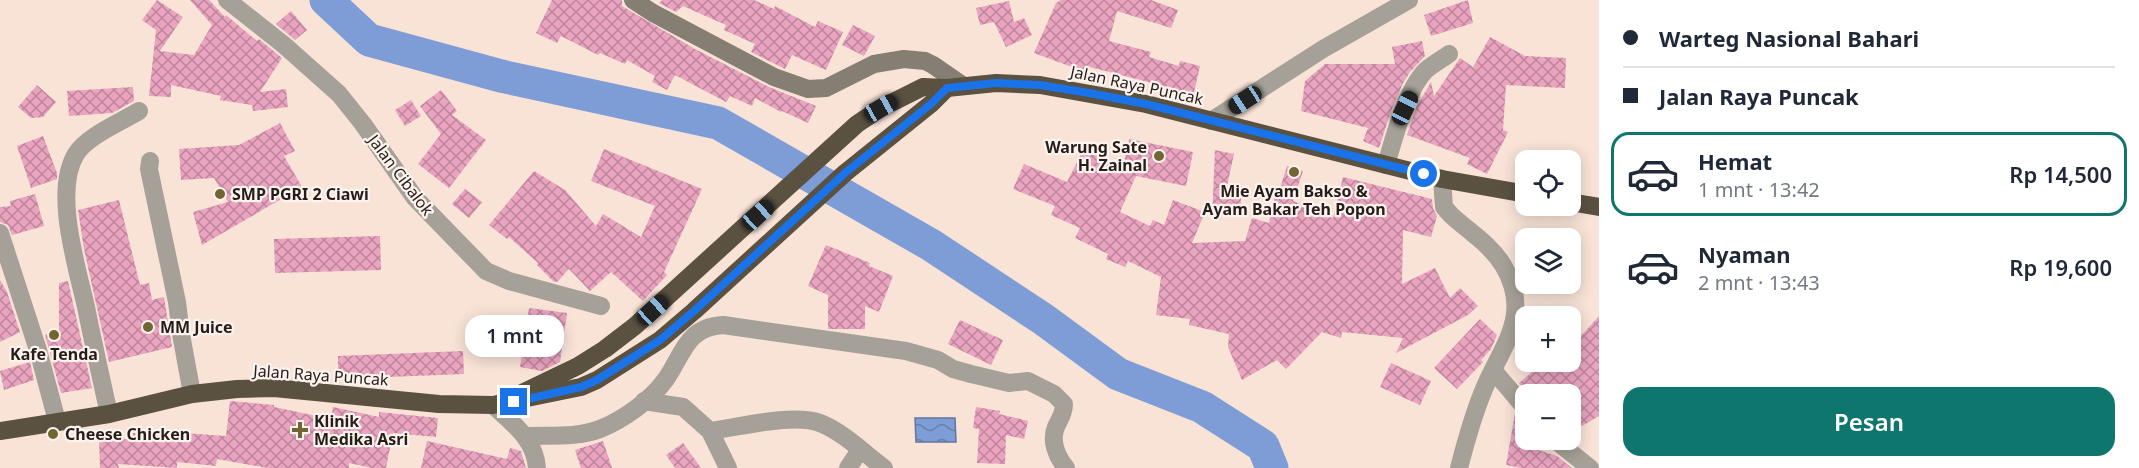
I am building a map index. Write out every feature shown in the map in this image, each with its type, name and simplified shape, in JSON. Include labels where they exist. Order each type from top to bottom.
[{"type":"highway","name":"Jalan Raya Puncak","points":[[0,431],[109,414],[192,394],[237,388],[274,388],[439,404],[496,405],[527,394],[605,349],[635,326],[857,124],[881,108],[923,87],[996,83],[1040,85],[1146,104],[1442,179],[1515,192]]},
{"type":"highway","name":"Jalan Raya Puncak","points":[[527,394],[581,387],[597,380],[660,340],[845,173],[955,86]]},
{"type":"highway","points":[[1581,204],[1599,207]]},
{"type":"main road","points":[[633,0],[653,13],[774,77],[808,89],[826,88],[874,64],[904,59],[933,65],[955,86]]},
{"type":"street","name":"Jalan Cibalok","points":[[227,0],[284,45],[339,94],[422,206],[486,270],[509,281],[602,306]]},
{"type":"street","points":[[1211,122],[1323,49],[1409,0]]},
{"type":"street","points":[[1386,165],[1397,126],[1416,85],[1427,70],[1449,54]]},
{"type":"street","points":[[109,414],[69,235],[68,176],[75,156],[82,145],[139,111]]},
{"type":"street","points":[[150,161],[149,169],[177,302],[192,394]]},
{"type":"street","points":[[1442,179],[1444,207],[1497,258],[1507,273],[1516,311],[1513,328],[1493,370],[1470,429],[1459,468]]},
{"type":"street","points":[[0,233],[38,350],[57,421]]},
{"type":"street","points":[[526,436],[577,434],[600,429],[615,422],[644,401],[666,379],[689,340],[707,327],[723,325],[906,351],[938,360],[953,369],[1009,383],[1028,381],[1054,394],[1064,404],[1063,416],[1057,424],[1054,435],[1056,454],[1066,468]]},
{"type":"street","points":[[1493,370],[1515,397]]},
{"type":"street","points":[[644,401],[683,407],[711,431],[728,468]]},
{"type":"street","points":[[496,405],[526,436],[536,457],[537,468]]},
{"type":"street","points":[[711,431],[793,419],[819,422],[839,433],[884,468]]},
{"type":"street","points":[[849,468],[860,450]]},
{"type":"street","points":[[1567,450],[1590,468]]},
{"type":"water","points":[[915,418],[955,418],[956,442],[916,442]]},
{"type":"building","points":[[157,0],[183,17],[160,51],[194,55],[212,25],[190,0],[209,0],[225,17],[226,15],[282,58],[260,92],[286,89],[288,107],[253,111],[252,105],[220,100],[221,96],[171,85],[171,97],[149,96],[156,30],[142,20]]},
{"type":"building","points":[[552,0],[622,0],[622,6],[695,49],[769,87],[816,106],[808,123],[755,98],[752,106],[730,96],[726,102],[675,75],[667,90],[652,82],[655,76],[627,60],[625,64],[600,53],[598,55],[561,36],[557,43],[536,33]]},
{"type":"building","points":[[662,0],[754,0],[774,9],[775,6],[815,27],[818,21],[843,32],[826,70],[792,55],[785,69],[751,52],[755,44],[724,30],[726,25],[683,6],[676,12],[659,3]]},
{"type":"building","points":[[1061,0],[1151,0],[1178,10],[1171,28],[1117,11],[1109,41],[1151,52],[1149,57],[1179,66],[1180,61],[1200,66],[1193,97],[1174,93],[1175,89],[1090,67],[1088,73],[1034,53],[1056,3]]},
{"type":"building","points":[[1468,0],[1473,23],[1431,36],[1424,15]]},
{"type":"building","points":[[1009,1],[1014,22],[1024,18],[1032,35],[1006,47],[994,22],[980,25],[976,8]]},
{"type":"building","points":[[291,11],[307,30],[295,40],[276,24]]},
{"type":"building","points":[[853,25],[875,36],[864,56],[842,45]]},
{"type":"building","points":[[1490,37],[1525,56],[1566,58],[1565,88],[1506,85],[1503,130],[1508,132],[1487,174],[1467,164],[1470,158],[1407,135],[1417,106],[1431,82],[1434,96],[1460,58],[1473,67]]},
{"type":"building","points":[[1422,41],[1425,56],[1410,72],[1402,85],[1379,148],[1363,141],[1368,128],[1301,111],[1305,81],[1325,64],[1395,64],[1392,47]]},
{"type":"building","points":[[37,85],[56,102],[43,117],[31,118],[18,107]]},
{"type":"building","points":[[133,87],[134,101],[112,113],[69,116],[67,91]]},
{"type":"building","points":[[441,90],[457,111],[452,115],[486,140],[449,188],[418,164],[441,134],[420,106]]},
{"type":"building","points":[[411,100],[421,116],[405,126],[395,110]]},
{"type":"building","points":[[280,123],[295,151],[284,156],[302,187],[202,245],[193,212],[228,202],[214,178],[181,180],[179,149],[239,145]]},
{"type":"building","points":[[43,136],[57,173],[57,179],[31,188],[17,146]]},
{"type":"building","points":[[1129,139],[1193,152],[1186,186],[1136,176],[1120,212],[1150,226],[1153,220],[1164,225],[1173,200],[1205,212],[1192,243],[1245,241],[1252,218],[1269,223],[1275,195],[1278,195],[1287,166],[1303,171],[1293,201],[1333,218],[1343,177],[1432,199],[1437,216],[1431,237],[1403,230],[1402,284],[1435,268],[1450,298],[1460,288],[1478,306],[1468,315],[1396,353],[1403,338],[1342,332],[1341,338],[1322,332],[1286,369],[1277,360],[1242,380],[1228,347],[1229,334],[1189,325],[1190,319],[1156,315],[1161,277],[1128,261],[1125,267],[1106,259],[1108,254],[1075,238],[1080,228],[1051,215],[1055,206],[1013,189],[1024,164],[1067,182],[1084,148],[1123,168]]},
{"type":"building","points":[[604,149],[702,189],[664,272],[667,275],[643,301],[611,272],[590,291],[569,269],[557,282],[554,282],[537,265],[538,263],[509,237],[507,239],[489,225],[534,171],[565,190],[596,226],[603,214],[641,237],[655,206],[591,181]]},
{"type":"building","points":[[1215,150],[1234,154],[1227,186],[1242,186],[1240,213],[1222,213],[1220,220],[1212,219]]},
{"type":"building","points":[[465,189],[482,202],[469,218],[452,204]]},
{"type":"building","points":[[35,194],[44,226],[12,235],[8,225],[0,222],[0,207],[11,206],[10,201]]},
{"type":"building","points":[[119,200],[140,285],[149,283],[152,300],[164,297],[172,347],[109,362],[84,249],[78,210]]},
{"type":"building","points":[[380,236],[381,270],[275,273],[274,239]]},
{"type":"building","points":[[826,245],[870,263],[869,266],[893,276],[879,312],[865,306],[865,329],[828,329],[828,295],[808,286]]},
{"type":"building","points":[[0,280],[7,292],[20,332],[0,342]]},
{"type":"building","points":[[68,281],[92,388],[61,393],[45,335],[59,331],[59,283]]},
{"type":"building","points":[[529,308],[567,313],[560,362],[542,371],[520,367]]},
{"type":"building","points":[[1599,316],[1599,416],[1581,427],[1581,384],[1519,383],[1532,372],[1581,372],[1581,336]]},
{"type":"building","points":[[1480,319],[1497,335],[1491,349],[1481,360],[1483,362],[1457,389],[1434,368]]},
{"type":"building","points":[[960,320],[1003,340],[991,365],[948,344]]},
{"type":"building","points":[[463,351],[464,374],[338,379],[338,356]]},
{"type":"building","points":[[30,362],[34,380],[4,390],[0,371]]},
{"type":"building","points":[[1391,363],[1431,381],[1420,405],[1380,387]]},
{"type":"building","points":[[230,401],[274,405],[274,407],[331,419],[333,407],[379,417],[379,412],[438,418],[436,437],[393,433],[386,468],[372,468],[349,463],[349,468],[268,468],[217,459],[216,466],[177,462],[177,468],[118,464],[119,468],[100,468],[99,440],[132,439],[133,433],[226,436]]},
{"type":"building","points":[[976,407],[1000,411],[999,414],[1028,421],[1024,439],[1006,435],[1005,464],[977,463],[979,429],[973,428]]},
{"type":"building","points":[[1515,413],[1515,450],[1538,450],[1557,456],[1572,468],[1521,468],[1506,465]]},
{"type":"building","points":[[427,441],[507,459],[510,448],[521,451],[526,468],[421,468]]},
{"type":"building","points":[[603,441],[612,468],[581,468],[575,450]]},
{"type":"building","points":[[683,443],[701,468],[675,468],[666,455]]},
{"type":"waterway","points":[[326,0],[369,40],[501,76],[718,123],[931,245],[1043,319],[1118,374],[1202,407],[1263,446],[1272,468]]},
{"type":"place","name":"Warung Sate H. Zainal","points":[[1159,156]]},
{"type":"place","name":"Mie Ayam Bakso & Ayam Bakar Teh Popon","points":[[1294,172]]},
{"type":"place","name":"SMP PGRI 2 Ciawi","points":[[220,194]]},
{"type":"place","name":"MM Juice","points":[[148,327]]},
{"type":"place","name":"Kafe Tenda","points":[[54,335]]},
{"type":"place","name":"Klinik Medika Asri","points":[[300,430]]},
{"type":"place","name":"Cheese Chicken","points":[[53,434]]},
{"type":"route","points":[[514,402],[581,387],[597,380],[660,340],[845,173],[932,103],[947,88],[996,83],[1040,85],[1089,93],[1146,104],[1424,174]]}]
